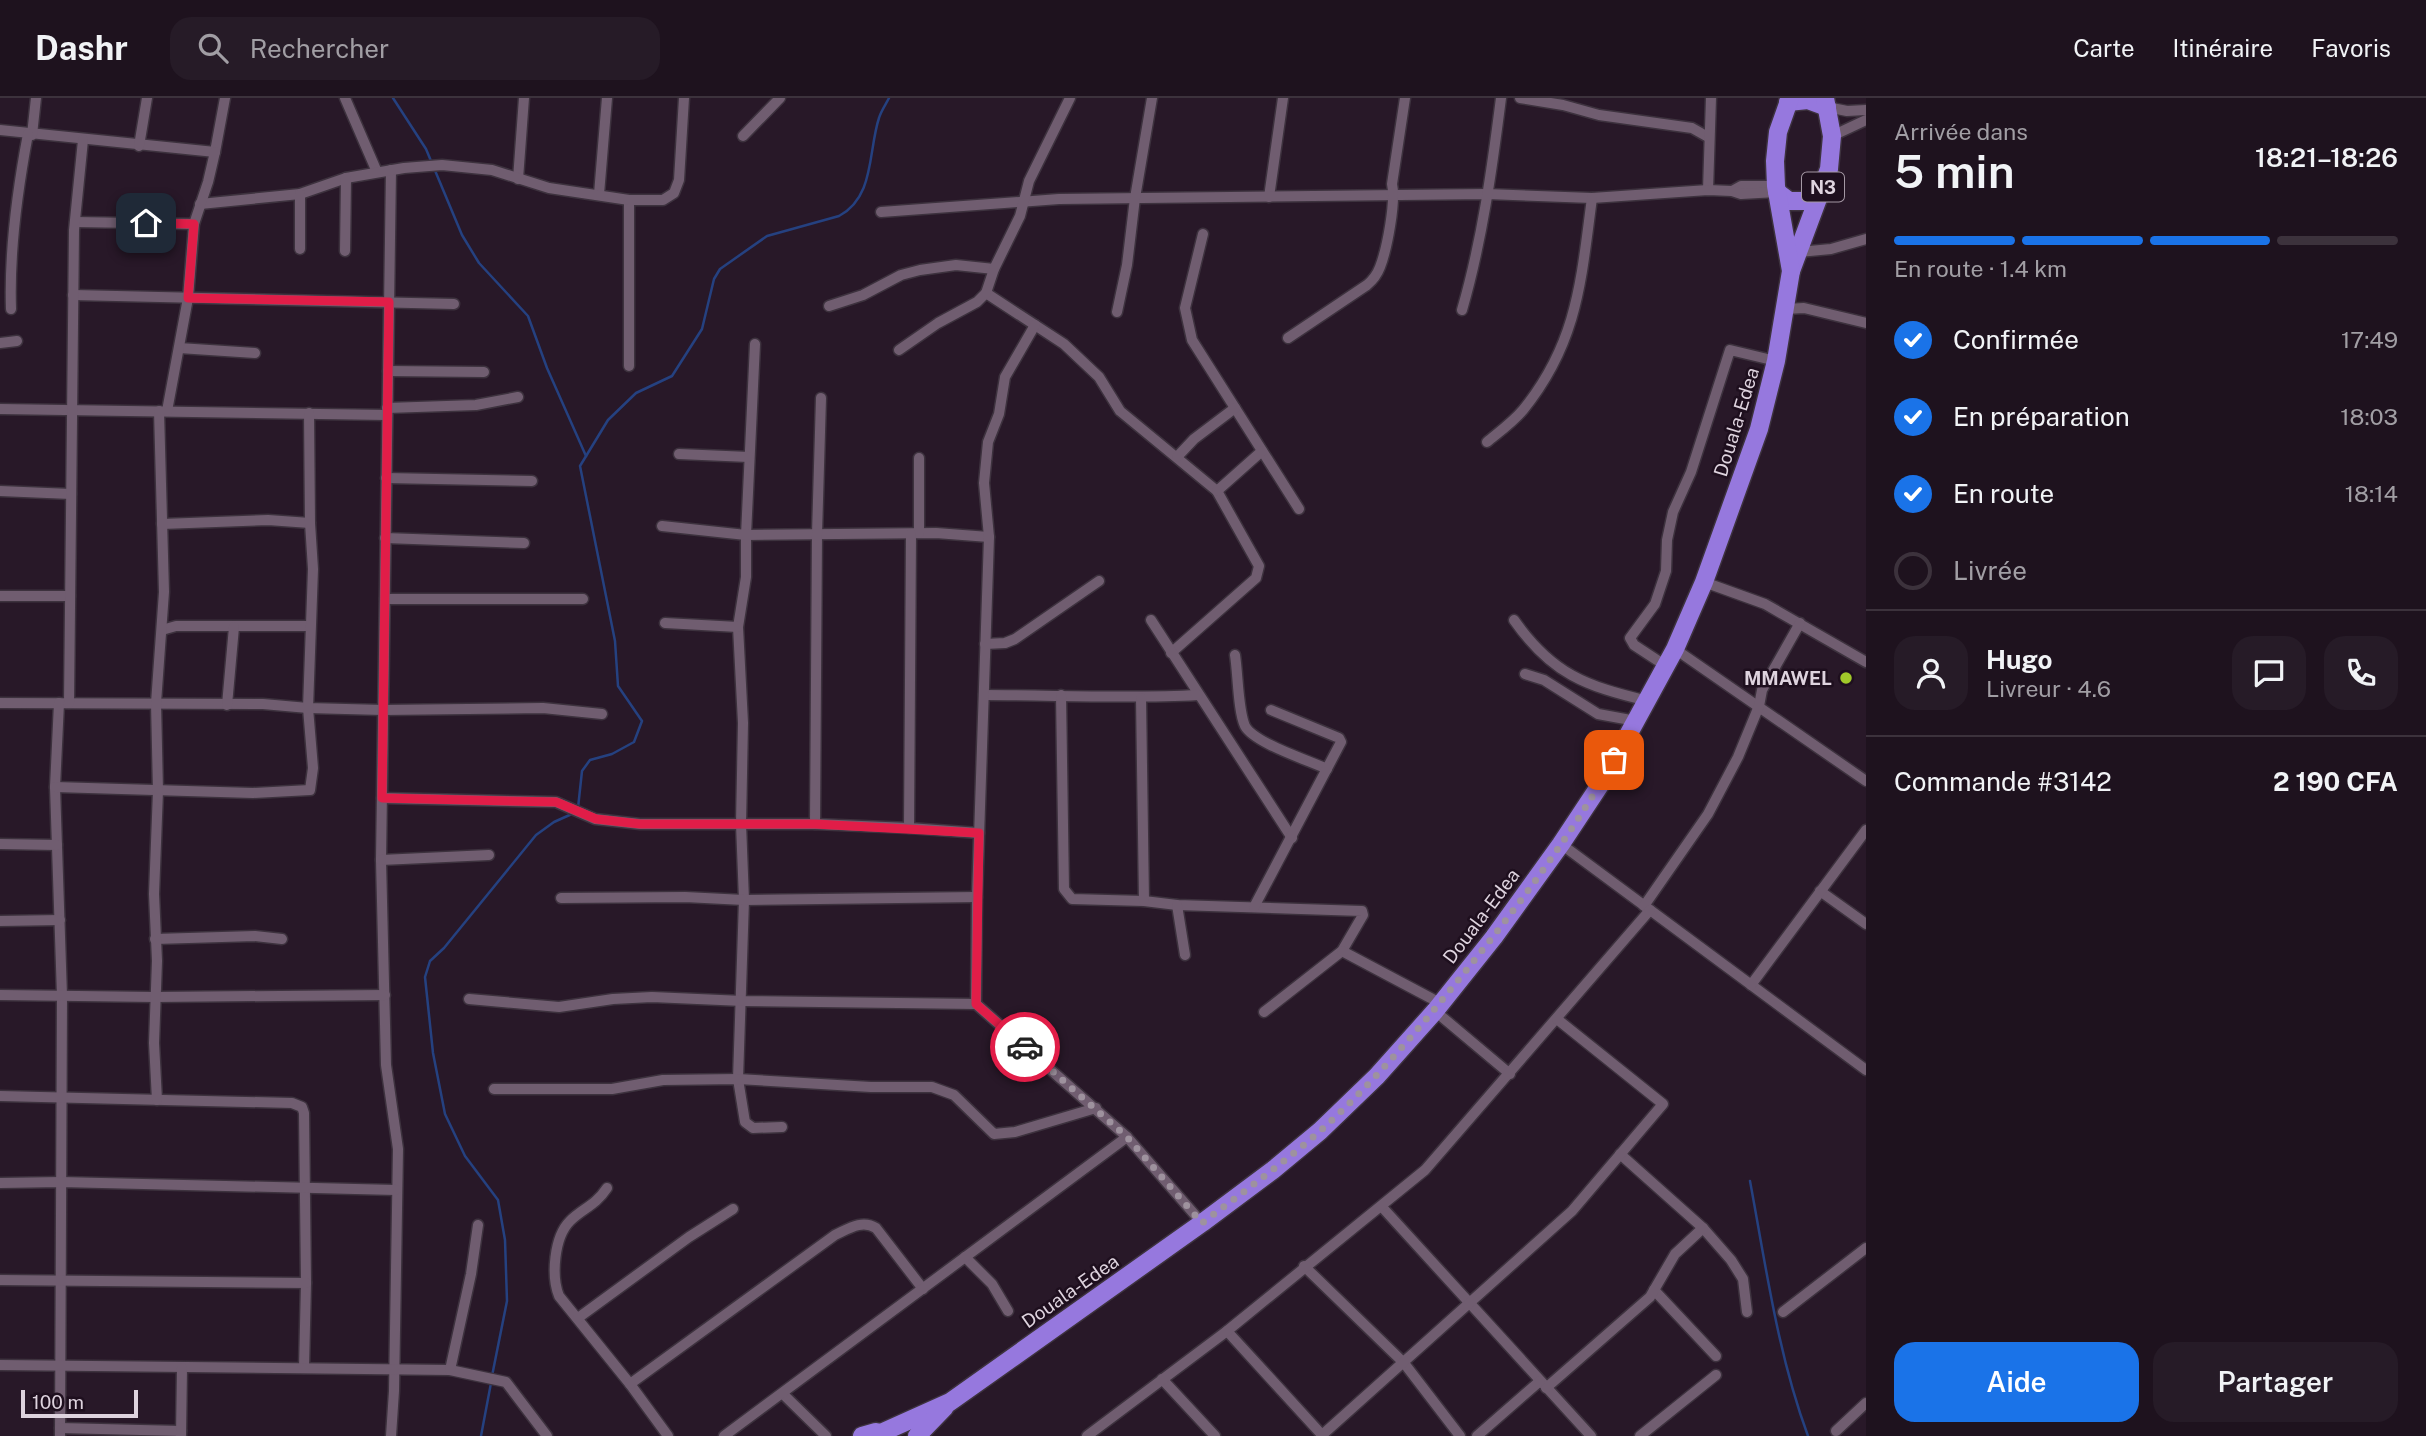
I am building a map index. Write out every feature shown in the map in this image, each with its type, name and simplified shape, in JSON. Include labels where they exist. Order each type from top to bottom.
[{"type":"highway","points":[[1789,100],[1826,102]]},
{"type":"highway","name":"Douala-Edea","points":[[1789,100],[1778,132],[1775,161],[1791,271]]},
{"type":"highway","name":"Douala-Edea","points":[[884,1434],[950,1402],[1202,1223],[1320,1131],[1377,1076],[1437,1007],[1494,937],[1561,844],[1604,779],[1675,649],[1704,582],[1759,429],[1776,361],[1791,271],[1829,169],[1832,136],[1826,102]]},
{"type":"highway","points":[[1777,189],[1789,201],[1815,201]]},
{"type":"highway","name":"Douala-Edea","points":[[917,1436],[950,1402]]},
{"type":"highway","name":"N3","points":[[862,1436],[871,1432],[884,1434]]},
{"type":"street","points":[[11,309],[10,275],[18,188],[36,98]]},
{"type":"street","points":[[139,146],[147,98]]},
{"type":"street","points":[[157,1100],[154,1043],[157,961],[154,894],[158,791],[156,703],[164,592],[163,411],[188,298],[194,224],[208,181],[225,98]]},
{"type":"street","points":[[345,98],[377,172]]},
{"type":"street","points":[[519,179],[524,98]]},
{"type":"street","points":[[599,194],[607,98]]},
{"type":"street","points":[[200,204],[300,194],[346,178],[442,165],[492,170],[549,188],[629,200],[663,200],[674,193],[678,180],[684,98]]},
{"type":"street","points":[[743,136],[780,98]]},
{"type":"street","points":[[899,350],[938,323],[977,302],[986,293],[1020,216],[1037,163],[1070,98]]},
{"type":"street","points":[[1116,312],[1127,265],[1152,98]]},
{"type":"street","points":[[1269,197],[1283,98]]},
{"type":"street","points":[[1289,338],[1375,278],[1395,196],[1392,184],[1405,98]]},
{"type":"street","points":[[1462,310],[1472,276],[1501,98]]},
{"type":"street","points":[[1520,98],[1599,114],[1692,128],[1708,137]]},
{"type":"street","points":[[1708,190],[1711,98]]},
{"type":"street","points":[[1826,102],[1846,111],[1866,110]]},
{"type":"street","points":[[1832,136],[1866,120]]},
{"type":"street","points":[[0,131],[215,152]]},
{"type":"street","points":[[83,140],[75,222],[70,596],[64,703],[55,787],[62,996],[60,1432],[181,1433],[182,1368]]},
{"type":"street","points":[[391,170],[381,860],[386,1065],[398,1149],[391,1436]]},
{"type":"street","points":[[345,251],[346,178]]},
{"type":"street","points":[[881,212],[1023,200],[1487,194],[1592,198],[1708,190],[1741,194],[1777,189]]},
{"type":"street","points":[[300,194],[300,250]]},
{"type":"street","points":[[1487,442],[1522,411],[1556,362],[1567,336],[1579,291],[1592,198]]},
{"type":"street","points":[[629,200],[629,366]]},
{"type":"street","points":[[75,222],[194,224]]},
{"type":"street","points":[[1203,234],[1185,308],[1192,340],[1299,509]]},
{"type":"street","points":[[1799,252],[1831,249],[1866,239]]},
{"type":"street","points":[[829,306],[863,295],[901,275],[920,270],[956,265],[994,270]]},
{"type":"street","points":[[986,293],[1064,344],[1099,377],[1120,411],[1217,491],[1259,566],[1258,575],[1171,653]]},
{"type":"street","points":[[73,295],[454,304]]},
{"type":"street","points":[[1786,309],[1804,308],[1866,323]]},
{"type":"street","points":[[976,1004],[989,537],[984,483],[988,442],[999,414],[1005,377],[1035,325]]},
{"type":"street","points":[[0,343],[17,341]]},
{"type":"street","points":[[755,344],[746,577],[738,627],[743,723],[741,824],[744,900],[743,1001],[738,1079],[745,1122],[753,1128],[782,1127]]},
{"type":"street","points":[[179,348],[255,353]]},
{"type":"street","points":[[1666,666],[1634,645],[1630,639],[1655,604],[1666,570],[1667,540],[1673,512],[1691,472],[1730,350],[1776,361]]},
{"type":"street","points":[[388,371],[484,373]]},
{"type":"street","points":[[0,409],[309,413],[477,405],[518,397]]},
{"type":"street","points":[[815,824],[821,398]]},
{"type":"street","points":[[1177,457],[1194,439],[1235,408]]},
{"type":"street","points":[[55,787],[253,793],[310,790],[313,768],[308,708],[313,569],[309,413]]},
{"type":"street","points":[[1217,491],[1262,451]]},
{"type":"street","points":[[679,453],[749,457]]},
{"type":"street","points":[[909,828],[919,458]]},
{"type":"street","points":[[386,478],[533,481]]},
{"type":"street","points":[[0,491],[71,494]]},
{"type":"street","points":[[162,523],[258,520],[310,523]]},
{"type":"street","points":[[662,526],[746,535],[915,534],[989,537]]},
{"type":"street","points":[[385,538],[524,543]]},
{"type":"street","points":[[985,644],[1005,643],[1015,639],[1099,582]]},
{"type":"street","points":[[1704,582],[1765,604],[1866,662]]},
{"type":"street","points":[[0,596],[70,596]]},
{"type":"street","points":[[384,599],[583,599]]},
{"type":"street","points":[[1151,620],[1292,838]]},
{"type":"street","points":[[1514,620],[1531,644],[1578,680],[1603,690],[1647,701]]},
{"type":"street","points":[[665,623],[738,627]]},
{"type":"street","points":[[1087,1436],[1227,1331],[1304,1266],[1382,1207],[1425,1170],[1510,1074],[1647,908],[1708,814],[1738,757],[1759,706],[1762,690],[1800,623]]},
{"type":"street","points":[[162,630],[176,626],[310,626]]},
{"type":"street","points":[[227,705],[234,627]]},
{"type":"street","points":[[1675,649],[1866,781]]},
{"type":"street","points":[[1235,656],[1242,718],[1247,730],[1260,740],[1327,769]]},
{"type":"street","points":[[1525,674],[1544,680],[1598,714],[1636,721]]},
{"type":"street","points":[[984,695],[1141,698],[1198,695]]},
{"type":"street","points":[[1061,695],[1064,889],[1072,899],[1144,901],[1177,905],[1359,909],[1363,915],[1342,951],[1264,1012]]},
{"type":"street","points":[[1141,698],[1144,901]]},
{"type":"street","points":[[0,704],[263,704],[383,710],[543,708],[602,714]]},
{"type":"street","points":[[1254,907],[1341,739],[1271,710]]},
{"type":"street","points":[[382,798],[556,802],[596,819],[640,824],[815,824],[979,833]]},
{"type":"street","points":[[1751,985],[1866,830]]},
{"type":"street","points":[[0,844],[57,845]]},
{"type":"street","points":[[1561,844],[1866,1070]]},
{"type":"street","points":[[381,860],[489,855]]},
{"type":"street","points":[[1820,891],[1866,925]]},
{"type":"street","points":[[561,898],[673,897],[744,900],[977,897]]},
{"type":"street","points":[[1177,905],[1185,955]]},
{"type":"street","points":[[0,921],[60,920]]},
{"type":"street","points":[[155,939],[255,936],[282,939]]},
{"type":"street","points":[[1342,951],[1437,1007],[1510,1074]]},
{"type":"street","points":[[0,995],[385,995]]},
{"type":"street","points":[[469,999],[559,1007],[613,999],[652,997],[976,1004],[1127,1137],[1202,1223]]},
{"type":"street","points":[[1227,1331],[1322,1436],[1572,1211],[1663,1104],[1557,1019]]},
{"type":"street","points":[[494,1089],[612,1089],[663,1080],[738,1079],[871,1087],[932,1087],[954,1095],[994,1134],[1014,1132],[1096,1108]]},
{"type":"street","points":[[0,1096],[298,1105],[304,1113],[306,1188],[304,1368]]},
{"type":"street","points":[[724,1436],[1127,1137]]},
{"type":"street","points":[[1620,1154],[1703,1228],[1731,1260],[1743,1279],[1747,1312]]},
{"type":"street","points":[[0,1183],[396,1190]]},
{"type":"street","points":[[607,1188],[590,1207],[570,1221],[562,1233],[556,1289],[668,1436]]},
{"type":"street","points":[[1382,1207],[1591,1436]]},
{"type":"street","points":[[578,1318],[689,1237],[733,1209]]},
{"type":"street","points":[[630,1384],[835,1235],[865,1223],[876,1228],[923,1289]]},
{"type":"street","points":[[450,1370],[471,1274],[478,1225]]},
{"type":"street","points":[[1477,1436],[1650,1297],[1675,1254],[1703,1228]]},
{"type":"street","points":[[1783,1312],[1866,1248]]},
{"type":"street","points":[[965,1257],[992,1284],[1008,1311]]},
{"type":"street","points":[[1304,1266],[1404,1363],[1460,1436]]},
{"type":"street","points":[[0,1280],[306,1283]]},
{"type":"street","points":[[1654,1290],[1716,1356]]},
{"type":"street","points":[[0,1365],[450,1370],[506,1382],[547,1436]]},
{"type":"street","points":[[1640,1436],[1716,1375]]},
{"type":"street","points":[[1162,1379],[1215,1436]]},
{"type":"street","points":[[783,1394],[825,1436]]},
{"type":"street","points":[[1836,1431],[1866,1403]]},
{"type":"waterway","points":[[393,98],[426,149],[462,235],[479,263],[528,316],[547,368],[586,456]]},
{"type":"waterway","points":[[578,808],[582,771],[590,760],[612,754],[634,742],[642,721],[618,686],[615,641],[580,466],[608,420],[636,393],[672,376],[702,329],[714,279],[720,269],[767,236],[839,216],[851,208],[865,185],[879,118],[889,98]]},
{"type":"waterway","points":[[492,1376],[507,1301],[505,1240],[498,1200],[465,1156],[445,1114],[433,1053],[425,977],[430,961],[444,948],[536,835],[554,822],[574,813]]},
{"type":"waterway","points":[[1750,1181],[1781,1342],[1808,1436]]},
{"type":"waterway","points":[[481,1436],[491,1383]]},
{"type":"way so far","points":[[1025,1047],[1127,1137],[1202,1223],[1320,1131],[1406,1044],[1494,937],[1561,844],[1614,760]]},
{"type":"place","name":"MMAWEL","points":[[1846,678]]},
{"type":"route","points":[[146,223],[194,224],[188,298],[389,302],[382,798],[556,802],[596,819],[640,824],[815,824],[979,833],[976,1004],[1025,1047]]}]
